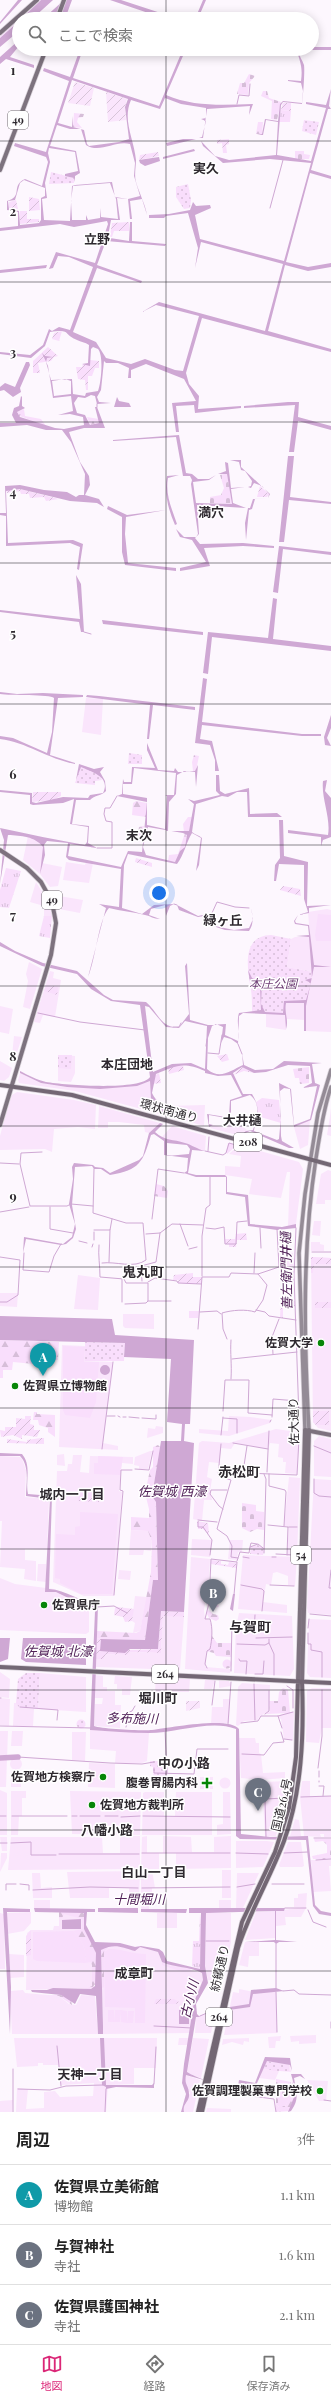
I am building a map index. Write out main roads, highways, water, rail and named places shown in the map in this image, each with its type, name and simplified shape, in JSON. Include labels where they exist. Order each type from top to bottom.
[{"type":"highway","name":"環状南通り","points":[[0,1085],[72,1095],[331,1165]]},
{"type":"highway","name":"264","points":[[0,1667],[300,1682]]},
{"type":"highway","points":[[300,1682],[331,1683]]},
{"type":"highway","name":"国道264号","points":[[244,1923],[283,1836],[293,1797],[300,1682]]},
{"type":"highway","name":"紡績通り","points":[[198,2112],[244,1923]]},
{"type":"highway","name":"紡績通り","points":[[202,2112],[244,1923]]},
{"type":"main road","points":[[24,12],[37,0]]},
{"type":"main road","points":[[60,12],[64,0]]},
{"type":"main road","points":[[0,34],[12,23]]},
{"type":"main road","name":"49","points":[[0,170],[43,56]]},
{"type":"main road","name":"49","points":[[0,1125],[10,1086],[47,966],[54,939],[56,923],[50,896],[35,876],[1,851]]},
{"type":"main road","name":"佐大通り","points":[[307,1430],[299,1253],[310,1160],[320,1104],[331,1070]]},
{"type":"main road","name":"佐大通り","points":[[300,1682],[307,1430],[305,1258],[308,1212],[323,1113],[331,1087]]},
{"type":"main road","points":[[307,1430],[331,1435]]},
{"type":"water","points":[[18,0],[22,0],[0,24],[0,22]]},
{"type":"water","points":[[41,0],[53,0],[40,12],[28,12]]},
{"type":"water","points":[[64,0],[72,0],[68,12],[51,12]]},
{"type":"water","points":[[110,0],[121,0],[158,12],[145,12]]},
{"type":"water","points":[[203,0],[206,0],[201,12],[198,12]]},
{"type":"water","points":[[12,27],[12,37],[0,47],[0,38]]},
{"type":"water","points":[[12,46],[12,55],[10,57],[34,65],[34,68],[6,59],[0,64],[0,57]]},
{"type":"water","points":[[319,47],[331,47],[331,50],[319,50]]},
{"type":"water","points":[[78,56],[81,56],[73,78],[159,106],[180,56],[183,56],[166,95],[187,102],[220,105],[253,104],[249,115],[250,106],[207,109],[206,116],[206,108],[181,104],[165,98],[160,109],[131,100],[128,122],[135,152],[136,160],[135,174],[137,186],[134,176],[135,163],[130,144],[124,143],[102,148],[91,147],[86,145],[81,129],[84,130],[87,144],[89,146],[119,142],[129,139],[125,107],[128,99],[72,80],[58,123],[72,127],[73,116],[73,127],[80,129],[70,129],[57,125],[50,146],[76,151],[80,173],[75,176],[75,182],[74,178],[65,176],[65,174],[78,171],[75,152],[49,148],[48,153],[50,162],[45,183],[47,198],[42,199],[44,220],[70,221],[71,202],[72,220],[86,220],[86,215],[88,220],[100,218],[101,208],[101,217],[118,219],[115,197],[128,199],[117,198],[120,220],[111,220],[108,236],[110,238],[129,241],[130,222],[132,222],[132,241],[166,244],[165,246],[106,241],[97,265],[142,281],[141,283],[97,268],[73,332],[96,342],[106,358],[131,364],[145,359],[175,370],[183,371],[199,316],[156,305],[142,312],[159,302],[265,331],[283,264],[201,242],[195,268],[198,248],[188,213],[166,216],[164,218],[149,218],[149,215],[169,214],[190,210],[193,202],[196,206],[210,205],[211,208],[195,215],[200,239],[284,261],[311,163],[270,159],[223,163],[203,146],[201,141],[215,156],[229,160],[276,155],[278,122],[266,120],[263,135],[257,135],[262,134],[265,119],[278,121],[280,104],[283,101],[302,103],[303,91],[301,83],[288,81],[301,81],[302,76],[298,56],[301,56],[304,65],[304,84],[302,104],[283,102],[281,105],[277,155],[311,161],[326,108],[306,104],[306,102],[326,105],[331,89],[329,106],[331,109],[328,109],[311,170],[331,176],[331,179],[310,173],[286,262],[308,267],[331,263],[331,267],[308,271],[285,265],[268,331],[331,349],[331,352],[202,318],[186,373],[189,384],[199,396],[198,409],[241,406],[241,408],[195,413],[194,405],[176,406],[179,432],[176,432],[172,403],[196,401],[184,379],[146,364],[131,370],[131,378],[128,378],[129,368],[118,363],[106,363],[104,361],[101,390],[97,397],[99,402],[111,403],[97,404],[95,396],[91,395],[85,398],[78,397],[74,403],[77,413],[85,415],[90,425],[99,423],[95,407],[97,407],[105,428],[84,428],[69,432],[80,462],[89,476],[90,485],[85,495],[99,499],[104,507],[97,503],[70,501],[20,489],[6,491],[8,543],[73,540],[83,544],[79,570],[77,569],[80,547],[70,543],[6,546],[6,516],[0,515],[0,513],[6,513],[5,486],[20,485],[44,490],[67,492],[76,497],[79,495],[84,495],[85,474],[71,442],[62,430],[46,430],[27,425],[0,427],[0,423],[16,423],[12,415],[14,408],[19,406],[21,396],[22,406],[25,408],[17,412],[20,417],[55,428],[64,429],[84,425],[83,417],[70,414],[58,415],[73,411],[71,396],[53,398],[49,373],[51,380],[62,379],[52,381],[54,396],[71,394],[71,381],[66,379],[72,379],[73,394],[85,396],[86,393],[98,391],[101,376],[101,357],[98,349],[93,347],[91,349],[90,366],[82,364],[88,363],[89,345],[72,338],[61,331],[50,332],[45,346],[31,358],[0,354],[0,352],[30,355],[43,345],[49,329],[52,331],[59,327],[70,330],[93,267],[69,257],[58,256],[53,268],[49,269],[56,252],[95,263],[108,224],[107,221],[74,227],[60,224],[0,231],[0,228],[18,226],[18,212],[7,210],[7,201],[15,196],[18,185],[20,183],[21,182],[25,179],[42,186],[48,162],[46,157],[14,146],[15,143],[46,152],[69,81],[43,71],[44,68],[70,77]],"holes":[[[24,180],[45,188],[45,196],[41,198],[41,220],[39,223],[20,225],[19,211],[9,209],[8,201],[15,200],[20,183]]]},
{"type":"water","points":[[183,139],[196,139],[167,146],[166,143]]},
{"type":"water","points":[[194,149],[195,151],[163,159],[163,157]]},
{"type":"water","points":[[159,157],[160,161],[145,166],[140,163],[139,160]]},
{"type":"water","points":[[112,182],[115,196],[110,183],[73,186],[71,199],[72,186]]},
{"type":"water","points":[[137,186],[145,206],[147,215],[142,199],[130,201],[132,219],[130,219],[128,199],[140,196]]},
{"type":"water","points":[[47,265],[46,268],[0,273],[0,270]]},
{"type":"water","points":[[42,353],[45,356],[53,357],[47,358],[46,362]]},
{"type":"water","points":[[26,362],[29,362],[30,365],[20,388],[21,392],[13,397],[4,390],[0,391],[0,387],[5,383],[15,387]]},
{"type":"water","points":[[117,397],[119,401],[129,403],[131,407],[114,407]]},
{"type":"water","points":[[299,402],[298,417],[331,426],[331,430],[298,421],[294,452],[289,452],[295,405],[244,408],[244,406]]},
{"type":"water","points":[[179,435],[186,473],[192,474],[198,479],[209,479],[216,475],[209,480],[193,482],[196,503],[232,504],[227,474],[218,474],[226,471],[225,462],[228,463],[231,488],[245,487],[231,489],[233,503],[246,508],[197,505],[199,534],[196,537],[198,534],[191,484],[192,480],[190,476],[183,476],[176,437],[113,441]]},
{"type":"water","points":[[288,456],[294,456],[290,497],[331,502],[331,504],[289,500],[284,542],[279,542]]},
{"type":"water","points":[[230,460],[241,460],[241,467],[261,486],[254,483],[251,488],[248,487],[251,486],[252,481],[245,471],[241,470],[239,462]]},
{"type":"water","points":[[179,475],[168,478],[167,484],[170,502],[177,524],[175,525],[167,501],[166,482],[167,476]]},
{"type":"water","points":[[268,498],[255,499],[252,509],[249,510],[246,540],[245,523],[248,508],[250,508],[253,499]]},
{"type":"water","points":[[108,506],[127,515],[166,510],[126,517],[125,534],[128,563],[176,568],[176,571],[125,565],[122,552],[122,517],[107,509]]},
{"type":"water","points":[[176,529],[184,537],[196,537],[195,538],[200,544],[243,543],[274,546],[274,548],[243,546],[204,548],[210,566],[180,571],[180,568],[206,562],[192,540],[180,537]]},
{"type":"water","points":[[279,546],[331,552],[331,555],[283,549],[278,593],[273,592]]},
{"type":"water","points":[[76,575],[81,584],[84,632],[81,632],[79,622],[0,612],[0,610],[80,619]]},
{"type":"water","points":[[273,598],[277,599],[273,639],[331,646],[331,651],[212,637],[208,674],[203,673],[208,632],[268,638]]},
{"type":"water","points":[[102,620],[203,632],[203,635],[103,624]]},
{"type":"water","points":[[203,678],[207,679],[202,722],[302,734],[321,734],[321,736],[302,736],[202,725],[200,739],[212,741],[219,771],[215,771],[215,760],[210,745],[195,743]]},
{"type":"water","points":[[0,692],[17,694],[43,693],[83,695],[83,697],[58,698],[50,755],[75,764],[65,762],[19,743],[0,739],[0,736],[13,738],[47,753],[52,732],[54,698],[45,696],[5,695],[0,694]]},
{"type":"water","points":[[87,695],[195,707],[195,710],[153,705],[149,739],[147,739],[150,705],[86,697]]},
{"type":"water","points":[[331,715],[331,728],[327,738],[331,746],[325,745],[324,737]]},
{"type":"water","points":[[147,743],[158,770],[174,771],[175,768],[178,772],[183,772],[177,775],[176,794],[169,802],[168,830],[148,827],[143,847],[146,855],[175,862],[180,851],[185,847],[187,835],[171,831],[189,831],[194,804],[188,799],[194,801],[220,795],[216,791],[216,775],[219,775],[220,791],[225,794],[249,788],[250,814],[277,813],[282,817],[248,817],[247,792],[237,792],[228,797],[222,796],[196,804],[192,832],[202,838],[199,865],[196,871],[201,838],[192,833],[177,864],[128,854],[124,865],[122,908],[142,914],[154,905],[174,904],[170,906],[166,916],[165,905],[151,909],[149,915],[160,919],[109,908],[103,919],[106,908],[99,904],[119,907],[121,869],[69,860],[66,857],[68,843],[47,841],[44,845],[45,855],[40,874],[43,847],[40,843],[23,836],[8,835],[0,884],[4,840],[0,828],[85,845],[87,842],[88,827],[70,824],[74,799],[63,803],[33,805],[30,804],[30,795],[0,792],[0,790],[32,793],[32,802],[36,803],[63,797],[88,798],[90,795],[103,793],[105,787],[104,783],[95,773],[81,767],[76,780],[79,764],[94,769],[104,767],[100,772],[105,781],[106,791],[102,794],[94,797],[90,800],[76,800],[72,824],[89,826],[88,843],[97,848],[70,844],[68,856],[121,867],[128,851],[142,852],[147,802],[117,796],[122,794],[123,779],[124,782],[131,782],[132,767],[155,768],[147,750]],"holes":[[[134,768],[176,773],[174,795],[165,795],[167,796],[165,829],[147,825],[147,798],[123,794],[123,784],[132,784]]]},
{"type":"water","points":[[198,765],[196,787],[195,772],[188,771],[195,771]]},
{"type":"water","points":[[327,780],[325,791],[331,798],[331,837],[323,840],[321,846],[321,837],[288,833],[288,830],[328,835],[329,828],[323,794],[323,781]]},
{"type":"water","points":[[279,820],[283,820],[284,856],[308,862],[307,906],[331,905],[309,908],[309,913],[298,915],[308,912],[304,899],[304,865],[279,864],[276,881],[274,881],[275,865],[280,858]]},
{"type":"water","points":[[177,905],[198,916],[212,913],[215,926],[234,930],[249,928],[253,920],[252,926],[249,931],[225,930],[213,926],[210,915],[198,917],[179,910]]},
{"type":"water","points":[[298,915],[295,921],[296,923],[309,925],[314,965],[331,967],[314,967],[312,977],[309,937],[296,936],[309,935],[308,926],[295,924],[294,921]]},
{"type":"water","points":[[0,942],[15,951],[43,963],[77,971],[104,995],[113,1000],[146,1002],[164,1023],[173,1027],[179,1027],[189,1014],[185,966],[187,963],[190,1020],[208,1025],[215,1025],[212,1026],[208,1038],[207,1069],[216,1074],[229,1072],[243,1065],[242,1053],[244,1065],[255,1070],[273,1069],[284,1061],[322,1063],[312,1064],[315,1083],[320,1085],[311,1120],[294,1127],[290,1089],[284,1088],[280,1091],[280,1104],[279,1083],[291,1089],[294,1125],[310,1119],[317,1086],[302,1088],[312,1083],[310,1066],[288,1065],[266,1072],[254,1073],[242,1067],[233,1073],[243,1094],[252,1094],[257,1105],[258,1112],[254,1131],[277,1140],[279,1139],[281,1120],[282,1141],[294,1148],[289,1148],[250,1131],[241,1135],[246,1131],[253,1130],[257,1107],[254,1099],[250,1095],[231,1101],[231,1117],[226,1118],[209,1115],[209,1124],[213,1125],[209,1127],[207,1114],[226,1117],[229,1116],[230,1100],[242,1096],[231,1075],[218,1076],[205,1073],[205,1071],[185,1065],[174,1067],[156,1074],[152,1093],[166,1112],[167,1115],[163,1115],[161,1108],[151,1100],[150,1081],[137,1086],[100,1089],[67,1087],[41,1083],[20,1073],[20,1071],[46,1082],[101,1086],[132,1084],[144,1081],[150,1077],[140,1005],[111,1001],[91,989],[77,974],[42,966],[0,946]],"holes":[[[145,1006],[149,1007],[166,1027],[179,1028],[185,1021],[207,1026],[205,1069],[191,1063],[172,1064],[153,1072]]]},
{"type":"water","points":[[97,944],[91,969],[88,977]]},
{"type":"water","points":[[248,970],[252,978],[262,983],[261,1004],[265,1012],[283,1013],[284,1001],[306,1000],[310,986],[306,1006],[306,1031],[304,1031],[304,1003],[286,1003],[286,1029],[285,1015],[243,1013],[239,1016],[238,1031],[239,1013],[261,1010],[260,986],[250,981]]},
{"type":"water","points":[[312,978],[311,983],[305,980]]},
{"type":"water","points":[[217,1024],[226,1024],[225,1035],[238,1041],[238,1044],[231,1039],[224,1037],[221,1043],[223,1027]]},
{"type":"water","points":[[160,1123],[163,1124],[155,1132],[159,1135],[205,1151],[192,1150],[188,1173],[196,1175],[225,1175],[227,1177],[227,1192],[248,1195],[250,1224],[282,1227],[296,1224],[296,1228],[277,1230],[248,1226],[245,1197],[226,1194],[226,1177],[196,1177],[184,1173],[187,1171],[188,1158],[170,1156],[189,1154],[190,1149],[187,1145],[167,1143],[167,1155],[164,1155],[164,1141],[154,1134],[151,1135],[143,1156],[149,1133]]},
{"type":"water","points":[[143,1156],[139,1163],[134,1167],[120,1173],[110,1175],[101,1169],[94,1169],[92,1166],[75,1167],[72,1205],[76,1229],[73,1238],[66,1244],[61,1245],[26,1239],[23,1253],[24,1237],[63,1244],[72,1237],[75,1224],[69,1204],[73,1179],[72,1167],[74,1163],[93,1165],[95,1167],[103,1168],[110,1173],[139,1160]]},
{"type":"water","name":"佐賀城 西濠","points":[[0,1316],[112,1319],[115,1335],[194,1340],[190,1424],[185,1424],[184,1441],[194,1443],[184,1612],[161,1611],[158,1649],[130,1649],[125,1653],[100,1651],[101,1639],[145,1640],[153,1580],[158,1580],[156,1502],[152,1496],[161,1441],[181,1441],[182,1424],[167,1422],[171,1359],[124,1357],[125,1343],[0,1340]]},
{"type":"water","points":[[103,1365],[107,1365],[109,1366],[109,1374],[103,1375],[100,1372],[100,1368]]},
{"type":"water","points":[[0,1453],[22,1454],[27,1463],[28,1469],[28,1494],[52,1496],[49,1589],[98,1605],[94,1726],[113,1729],[152,1730],[184,1725],[224,1723],[233,1725],[239,1729],[241,1834],[270,1837],[308,1836],[315,1905],[321,1911],[331,1913],[331,1916],[319,1914],[313,1906],[306,1840],[240,1839],[236,1836],[236,1729],[216,1725],[149,1733],[90,1730],[95,1611],[56,1592],[45,1592],[50,1499],[26,1496],[27,1475],[23,1460],[20,1456],[0,1456]]},
{"type":"water","points":[[233,1594],[235,1594],[233,1611],[230,1609]]},
{"type":"water","name":"佐賀城 北濠","points":[[0,1638],[10,1638],[8,1659],[0,1662]]},
{"type":"water","name":"佐賀城 北濠","points":[[23,1638],[86,1638],[86,1665],[26,1662],[21,1659]]},
{"type":"water","points":[[3,1908],[30,1909],[30,1912],[7,1912],[11,1987],[10,2034]]},
{"type":"water","points":[[34,1908],[95,1909],[95,1912],[87,1912],[86,1925],[95,1942],[120,1943],[135,1947],[141,1946],[159,1949],[163,1952],[167,1961],[200,1969],[201,1913],[189,1913],[189,1908],[285,1908],[284,1911],[276,1911],[276,1940],[297,1942],[279,1942],[276,1944],[274,1942],[245,1942],[275,1940],[275,1911],[206,1913],[205,1966],[208,1983],[196,2004],[197,2014],[200,2017],[196,2017],[187,2072],[212,2082],[234,2087],[238,2086],[239,2080],[255,2083],[265,2057],[290,2058],[292,2071],[290,2065],[267,2061],[253,2092],[253,2085],[241,2083],[240,2087],[236,2090],[186,2075],[189,2096],[184,2107],[184,2112],[181,2112],[186,2094],[182,2083],[184,2064],[194,2002],[203,1980],[202,1973],[192,1969],[162,1962],[158,1952],[140,1947],[135,1951],[114,1946],[101,1950],[103,2034],[98,2034],[96,1996],[80,1994],[75,2004],[61,1995],[32,1992],[31,1990],[47,1990],[53,1988],[91,1989],[95,1986],[96,1953],[84,1929],[84,1913],[35,1912]]},
{"type":"water","points":[[98,1908],[138,1908],[138,1913],[98,1912]]},
{"type":"water","points":[[141,1909],[187,1909],[186,1913],[141,1912]]},
{"type":"water","points":[[81,1919],[81,1929],[62,1929],[62,1920]]},
{"type":"water","points":[[276,1988],[284,1991],[253,1994],[250,2007],[229,2010],[230,2007],[249,2004],[251,1990]]},
{"type":"water","points":[[179,2010],[189,2010],[189,2024],[179,2024]]},
{"type":"water","points":[[100,2038],[104,2038],[106,2085],[152,2085],[154,2083],[154,2088],[116,2087],[106,2089],[106,2087],[102,2085]]},
{"type":"water","points":[[291,2074],[301,2074],[305,2079],[300,2076],[294,2078],[296,2091]]},
{"type":"water","points":[[296,2092],[296,2103],[291,2111],[288,2112]]},
{"type":"waterway","points":[[237,104],[239,95],[249,96],[250,84]]},
{"type":"waterway","points":[[270,208],[283,160]]},
{"type":"waterway","points":[[84,632],[91,634]]},
{"type":"waterway","points":[[97,848],[112,848],[112,822],[106,821],[104,814],[105,808],[110,808],[117,796]]},
{"type":"waterway","points":[[212,913],[217,902],[235,907],[249,908]]},
{"type":"waterway","points":[[38,1013],[80,1022],[145,1030]]},
{"type":"waterway","points":[[173,1027],[179,1027],[181,1023]]},
{"type":"waterway","points":[[208,1053],[219,1054],[222,1035]]},
{"type":"waterway","points":[[206,1046],[207,1039]]},
{"type":"waterway","points":[[238,1044],[242,1054]]},
{"type":"waterway","points":[[208,1151],[209,1137]]},
{"type":"waterway","points":[[205,1151],[223,1155],[226,1153],[229,1143],[236,1145]]},
{"type":"waterway","points":[[42,1152],[21,1153],[20,1164],[30,1206],[67,1206],[71,1204],[93,1206]]},
{"type":"waterway","points":[[0,1163],[19,1164]]},
{"type":"waterway","points":[[94,1169],[93,1213],[126,1223],[143,1223],[146,1260],[136,1264],[102,1263]]},
{"type":"waterway","points":[[152,1219],[158,1169],[184,1173]]},
{"type":"waterway","points":[[202,1276],[202,1236],[206,1208],[210,1205],[210,1176]]},
{"type":"waterway","points":[[0,1212],[29,1207]]},
{"type":"waterway","points":[[50,1207],[50,1229],[73,1233]]},
{"type":"waterway","points":[[94,1230],[110,1230],[112,1219]]},
{"type":"waterway","points":[[206,1228],[215,1229],[224,1227],[225,1244],[236,1244],[237,1222],[247,1221]]},
{"type":"waterway","points":[[146,1234],[160,1233],[172,1224],[203,1225]]},
{"type":"waterway","points":[[180,1224],[188,1246]]},
{"type":"waterway","points":[[260,1228],[261,1248]]},
{"type":"waterway","name":"善左衛門井樋","points":[[296,1228],[294,1275],[299,1418]]},
{"type":"waterway","points":[[198,1329],[202,1277],[229,1277],[231,1273],[258,1274],[279,1267],[277,1229]]},
{"type":"waterway","points":[[109,1262],[110,1230]]},
{"type":"waterway","points":[[94,1232],[94,1240]]},
{"type":"waterway","points":[[142,1281],[141,1266],[156,1262],[160,1233]]},
{"type":"waterway","points":[[79,1241],[87,1243]]},
{"type":"waterway","points":[[24,1253],[23,1270],[49,1272],[54,1256],[61,1244]]},
{"type":"waterway","points":[[99,1245],[100,1277],[124,1279],[126,1283],[148,1283],[148,1301],[146,1303],[125,1304]]},
{"type":"waterway","points":[[189,1249],[197,1247]]},
{"type":"waterway","points":[[312,1252],[331,1252]]},
{"type":"waterway","points":[[254,1273],[255,1253]]},
{"type":"waterway","points":[[0,1257],[20,1260],[18,1295],[7,1302],[0,1302]]},
{"type":"waterway","points":[[227,1339],[223,1329],[222,1313],[239,1310],[255,1312],[263,1300],[267,1285],[258,1274]]},
{"type":"waterway","points":[[148,1282],[155,1278],[177,1281],[178,1283],[201,1284]]},
{"type":"waterway","points":[[122,1279],[122,1302]]},
{"type":"waterway","points":[[148,1301],[171,1301]]},
{"type":"waterway","points":[[256,1310],[265,1312],[269,1316],[296,1320]]},
{"type":"waterway","points":[[200,1312],[217,1311],[221,1314]]},
{"type":"waterway","points":[[273,1354],[272,1337],[279,1319]]},
{"type":"waterway","points":[[231,1340],[231,1379]]},
{"type":"waterway","points":[[232,1359],[297,1352]]},
{"type":"waterway","points":[[102,1449],[113,1362]]},
{"type":"waterway","points":[[223,1411],[225,1380],[249,1380],[248,1413],[272,1415]]},
{"type":"waterway","points":[[272,1417],[273,1399],[298,1401]]},
{"type":"waterway","points":[[142,1418],[156,1419],[156,1415]]},
{"type":"waterway","points":[[107,1416],[115,1416]]},
{"type":"waterway","points":[[129,1417],[139,1418]]},
{"type":"waterway","points":[[221,1435],[223,1417]]},
{"type":"waterway","points":[[223,1418],[237,1419],[237,1433]]},
{"type":"waterway","points":[[267,1472],[269,1431]]},
{"type":"waterway","points":[[247,1446],[243,1472],[297,1475],[299,1439]]},
{"type":"waterway","points":[[233,1443],[268,1449]]},
{"type":"waterway","points":[[221,1444],[218,1476],[231,1480],[217,1529],[227,1536],[232,1546],[231,1557],[238,1558]]},
{"type":"waterway","name":"善左衛門井樋","points":[[314,1446],[331,1453]]},
{"type":"waterway","points":[[135,1469],[149,1470],[153,1451]]},
{"type":"waterway","points":[[114,1595],[123,1491],[120,1490],[121,1470],[132,1470]]},
{"type":"waterway","points":[[264,1474],[266,1479],[264,1553]]},
{"type":"waterway","points":[[269,1474],[269,1486],[285,1490],[286,1492],[284,1526]]},
{"type":"waterway","points":[[314,1479],[314,1493],[319,1496],[331,1497]]},
{"type":"waterway","name":"佐賀城 西濠","points":[[223,1509],[210,1494],[211,1490],[227,1490]]},
{"type":"waterway","points":[[198,1520],[217,1522]]},
{"type":"waterway","points":[[198,1522],[198,1527],[203,1527],[212,1540],[210,1555]]},
{"type":"waterway","points":[[268,1525],[288,1527],[287,1555]]},
{"type":"waterway","points":[[288,1527],[297,1527]]},
{"type":"waterway","points":[[250,1547],[251,1543],[257,1544]]},
{"type":"waterway","points":[[237,1561],[240,1552],[249,1553],[250,1547],[258,1544],[263,1548]]},
{"type":"waterway","points":[[276,1554],[294,1555]]},
{"type":"waterway","points":[[243,1557],[249,1558]]},
{"type":"waterway","points":[[207,1668],[205,1664],[207,1651],[210,1649],[212,1638],[210,1619],[205,1619],[209,1603],[211,1559],[237,1562],[234,1595]]},
{"type":"waterway","name":"善左衛門井樋","points":[[331,1570],[329,1588],[331,1588]]},
{"type":"waterway","points":[[241,1585],[262,1589],[264,1591],[262,1611]]},
{"type":"waterway","points":[[270,1585],[294,1586]]},
{"type":"waterway","points":[[97,1607],[114,1606],[127,1613]]},
{"type":"waterway","points":[[310,1614],[331,1616]]},
{"type":"waterway","points":[[254,1633],[255,1615]]},
{"type":"waterway","points":[[308,1628],[309,1619]]},
{"type":"waterway","points":[[231,1671],[232,1621]]},
{"type":"waterway","points":[[308,1633],[308,1644],[311,1644],[311,1650],[322,1652],[322,1677]]},
{"type":"waterway","points":[[256,1638],[292,1637]]},
{"type":"waterway","points":[[237,1644],[265,1645],[269,1643],[269,1639]]},
{"type":"waterway","points":[[269,1643],[274,1654],[274,1675]]},
{"type":"waterway","points":[[239,1659],[240,1661],[247,1661],[246,1674]]},
{"type":"waterway","points":[[255,1674],[263,1674],[264,1661]]},
{"type":"waterway","points":[[212,1705],[215,1681]]},
{"type":"waterway","points":[[228,1724],[231,1682]]},
{"type":"waterway","points":[[254,1684],[255,1720]]},
{"type":"waterway","points":[[287,1686],[293,1690],[293,1708]]},
{"type":"waterway","points":[[318,1768],[322,1736],[322,1690]]},
{"type":"waterway","points":[[265,1714],[269,1711],[269,1691]]},
{"type":"waterway","name":"多布施川","points":[[126,1720],[127,1713],[132,1711],[135,1706]]},
{"type":"waterway","points":[[20,1707],[58,1710],[57,1720]]},
{"type":"waterway","points":[[241,1723],[258,1721],[261,1716],[278,1716],[293,1712]]},
{"type":"waterway","points":[[278,1716],[282,1728]]},
{"type":"waterway","name":"多布施川","points":[[126,1727],[127,1723]]},
{"type":"waterway","points":[[0,1726],[91,1728]]},
{"type":"waterway","points":[[165,1730],[167,1773]]},
{"type":"waterway","points":[[242,1754],[264,1755],[273,1743],[284,1742],[281,1732]]},
{"type":"waterway","points":[[284,1739],[292,1740]]},
{"type":"waterway","points":[[154,1768],[154,1773],[194,1774],[197,1749],[228,1749]]},
{"type":"waterway","points":[[18,1757],[110,1763],[142,1764],[154,1762]]},
{"type":"waterway","points":[[0,1758],[18,1757]]},
{"type":"waterway","points":[[319,1771],[319,1777]]},
{"type":"waterway","points":[[319,1786],[324,1786],[323,1796]]},
{"type":"waterway","name":"善左衛門井樋","points":[[301,1797],[331,1796]]},
{"type":"waterway","name":"善左衛門井樋","points":[[266,1837],[265,1799],[285,1798]]},
{"type":"waterway","points":[[0,1816],[6,1816]]},
{"type":"waterway","points":[[12,1816],[67,1816]]},
{"type":"waterway","points":[[72,1816],[77,1816]]},
{"type":"waterway","points":[[80,1816],[100,1816]]},
{"type":"waterway","points":[[105,1816],[118,1816]]},
{"type":"waterway","points":[[121,1817],[140,1816]]},
{"type":"waterway","points":[[143,1816],[230,1817]]},
{"type":"waterway","points":[[314,1838],[331,1838]]},
{"type":"waterway","points":[[11,1843],[31,1842],[31,1855],[56,1855]]},
{"type":"waterway","points":[[0,1843],[7,1843]]},
{"type":"waterway","points":[[284,1853],[308,1852]]},
{"type":"waterway","points":[[142,1853],[230,1853]]},
{"type":"waterway","points":[[236,1853],[268,1854]]},
{"type":"waterway","points":[[59,1854],[139,1854]]},
{"type":"waterway","points":[[316,1860],[331,1859]]},
{"type":"waterway","points":[[6,1890],[6,1884],[16,1884]]},
{"type":"waterway","points":[[20,1884],[29,1885],[29,1890]]},
{"type":"waterway","points":[[237,1887],[255,1884]]},
{"type":"waterway","points":[[272,1884],[304,1884]]},
{"type":"waterway","name":"十間堀川","points":[[33,1890],[90,1887],[138,1888]]},
{"type":"waterway","name":"十間堀川","points":[[142,1888],[230,1887]]},
{"type":"waterway","points":[[285,1908],[306,1908]]},
{"type":"waterway","points":[[308,1910],[313,1922],[326,1927]]},
{"type":"waterway","points":[[206,1941],[229,1941]]},
{"type":"waterway","points":[[276,1944],[276,1989]]},
{"type":"waterway","points":[[283,1991],[294,1990],[299,1994],[331,1995]]},
{"type":"waterway","points":[[276,1992],[277,2032]]},
{"type":"waterway","points":[[200,2016],[216,2009]]},
{"type":"waterway","points":[[331,2022],[331,2028]]},
{"type":"waterway","points":[[154,2026],[192,2028]]},
{"type":"waterway","points":[[57,2046],[61,2086]]},
{"type":"waterway","points":[[154,2084],[156,2047]]},
{"type":"waterway","points":[[13,2069],[13,2112]]},
{"type":"waterway","points":[[18,2089],[50,2090],[66,2086],[103,2085]]},
{"type":"waterway","points":[[105,2112],[106,2089]]},
{"type":"waterway","points":[[252,2092],[251,2096],[274,2099],[276,2112]]},
{"type":"waterway","points":[[324,2100],[331,2101]]},
{"type":"place","name":"佐賀大学","points":[[321,1343]]},
{"type":"place","name":"佐賀県立美術館","points":[[43,1376]]},
{"type":"place","name":"佐賀県立博物館","points":[[15,1386]]},
{"type":"place","name":"佐賀県庁","points":[[44,1605]]},
{"type":"place","name":"与賀神社","points":[[213,1612]]},
{"type":"place","name":"佐賀地方検察庁","points":[[103,1777]]},
{"type":"place","name":"腹巻胃腸内科","points":[[207,1783]]},
{"type":"place","name":"佐賀地方裁判所","points":[[92,1805]]},
{"type":"place","name":"佐賀県護国神社","points":[[258,1811]]},
{"type":"place","name":"佐賀調理製菓専門学校","points":[[320,2091]]},
{"type":"district","name":"実久","points":[[206,168]]},
{"type":"district","name":"立野","points":[[97,239]]},
{"type":"district","name":"満穴","points":[[211,512]]},
{"type":"district","name":"末次","points":[[139,835]]},
{"type":"district","name":"緑ヶ丘","points":[[223,920]]},
{"type":"district","name":"本庄団地","points":[[127,1064]]},
{"type":"district","name":"大井樋","points":[[242,1120]]},
{"type":"district","name":"鬼丸町","points":[[143,1272]]},
{"type":"district","name":"赤松町","points":[[239,1472]]},
{"type":"district","name":"城内一丁目","points":[[72,1494]]},
{"type":"district","name":"与賀町","points":[[250,1627]]},
{"type":"district","name":"堀川町","points":[[158,1698]]},
{"type":"district","name":"中の小路","points":[[184,1763]]},
{"type":"district","name":"八幡小路","points":[[107,1830]]},
{"type":"district","name":"白山一丁目","points":[[154,1872]]},
{"type":"district","name":"成章町","points":[[134,1973]]},
{"type":"district","name":"天神一丁目","points":[[90,2074]]},
{"type":"park label","name":"本庄公園","points":[[273,984]]},
{"type":"water label","name":"古小川","points":[[189,1999]]}]
